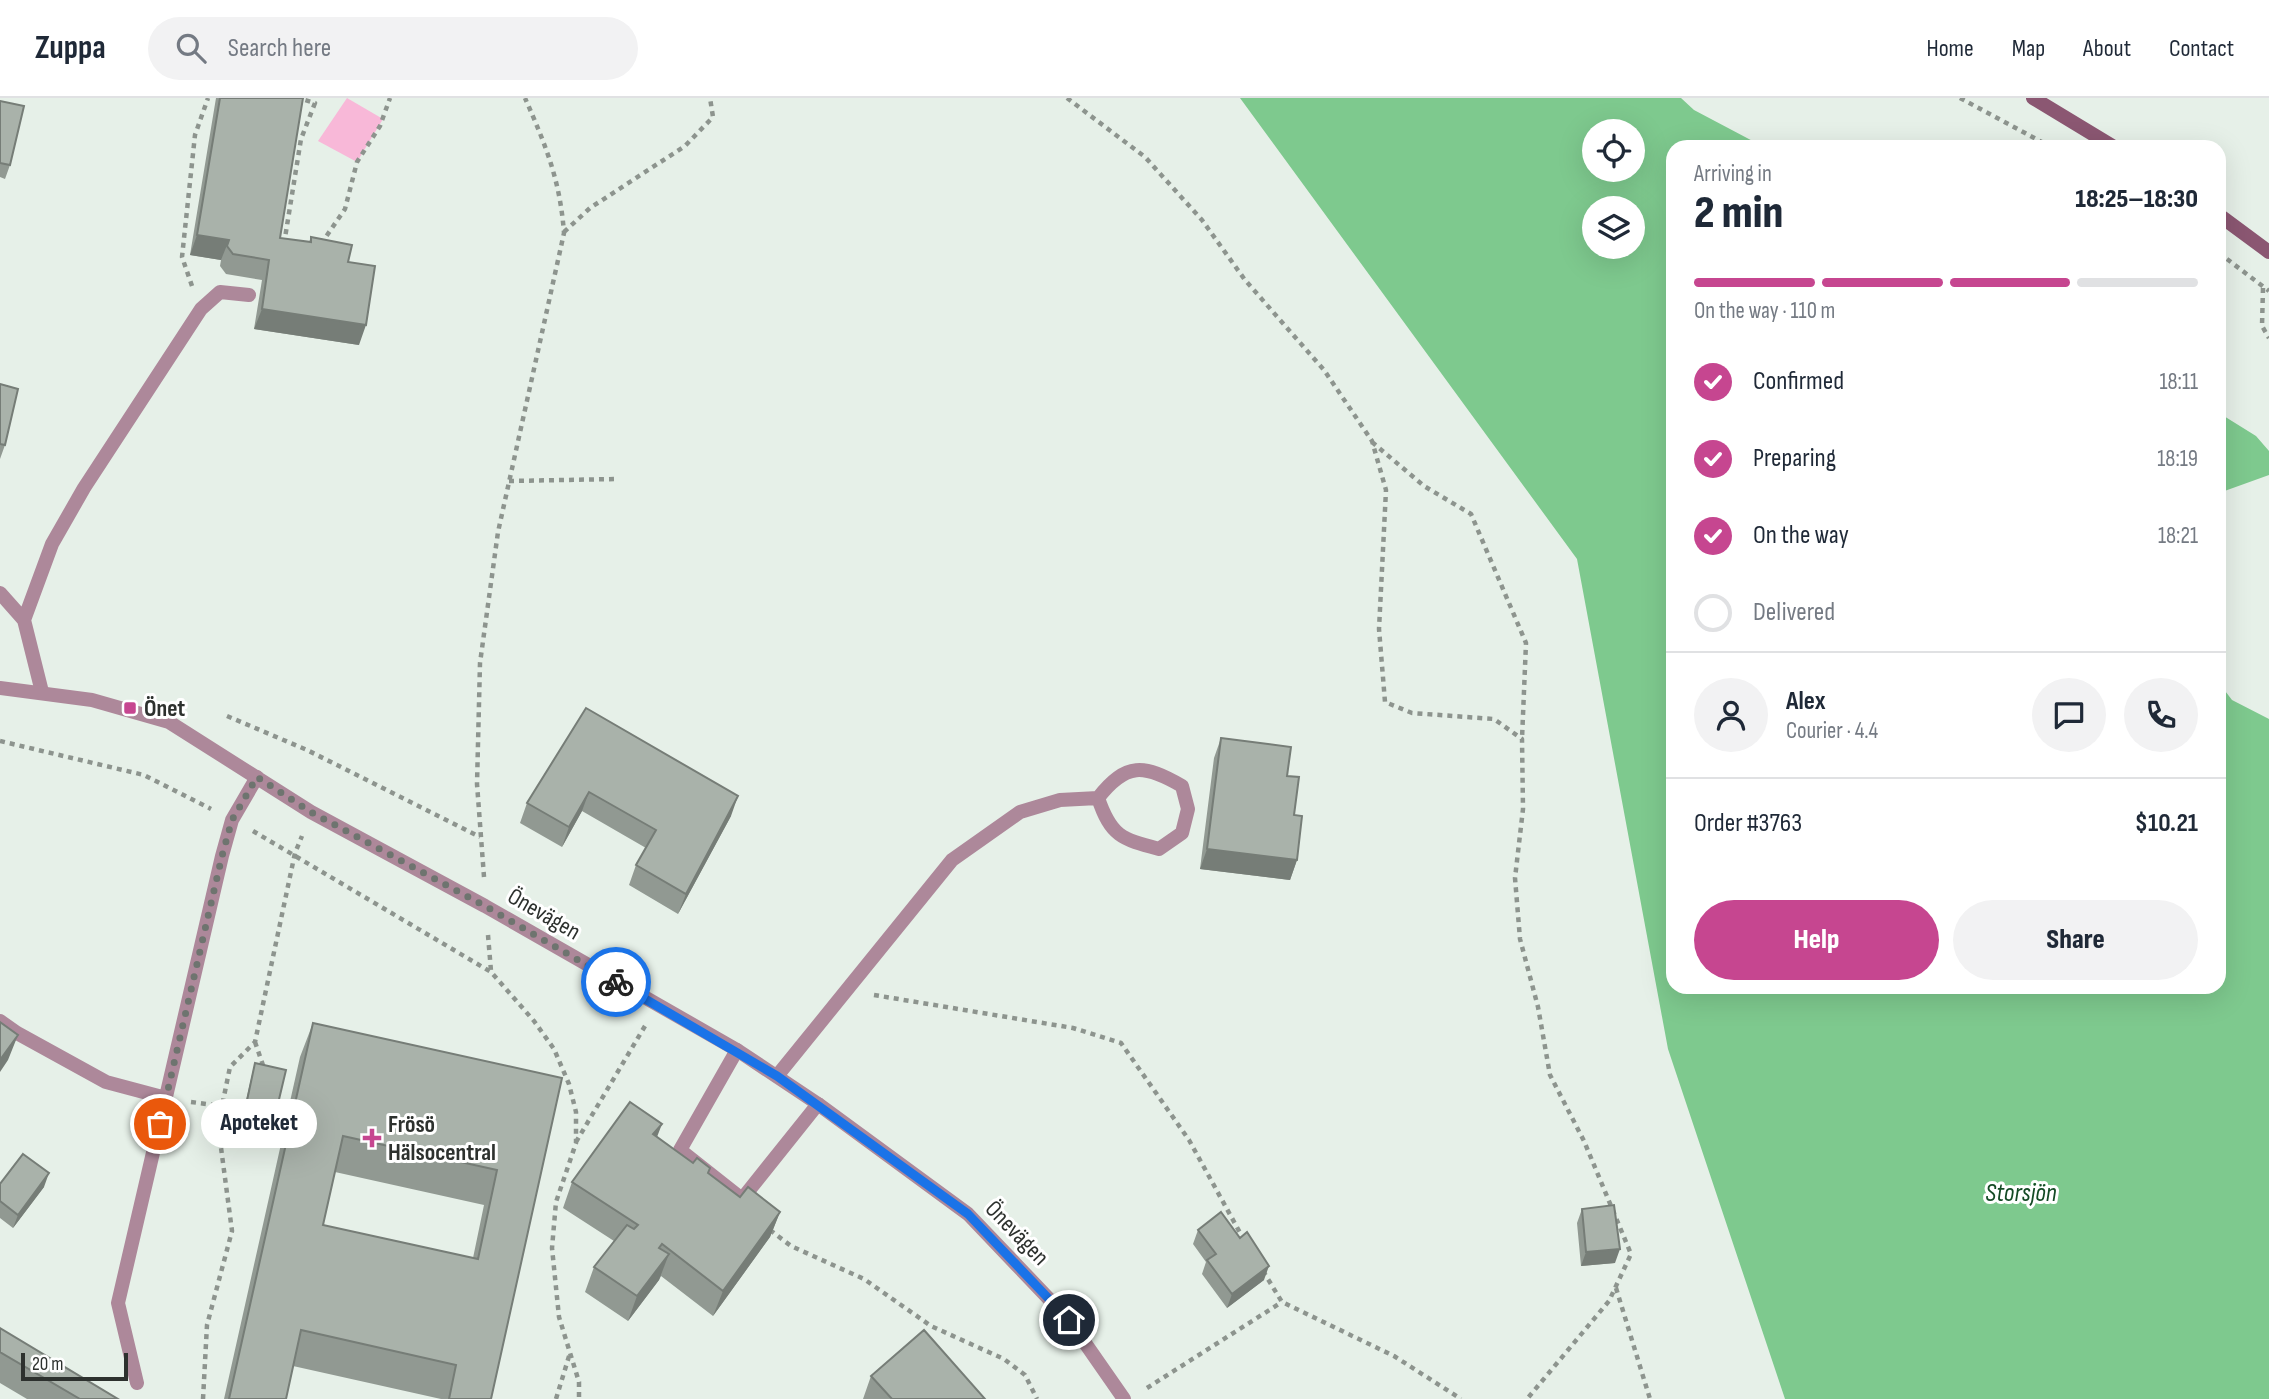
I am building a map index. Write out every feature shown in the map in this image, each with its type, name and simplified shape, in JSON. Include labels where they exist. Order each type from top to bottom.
[{"type":"main road","points":[[2033,98],[2102,140]]},
{"type":"main road","points":[[2226,220],[2269,252]]},
{"type":"street","points":[[24,620],[62,523],[201,309],[220,292],[249,295]]},
{"type":"street","points":[[0,593],[24,620],[42,692]]},
{"type":"street","name":"Önevägen","points":[[0,688],[42,692],[130,708],[169,722],[311,812],[485,906],[737,1050],[818,1104],[968,1214],[1069,1320],[1124,1399]]},
{"type":"street","points":[[777,1076],[952,860],[1020,812],[1060,800],[1097,798],[1114,777],[1128,771],[1157,772],[1182,786],[1188,809],[1182,833],[1158,849],[1129,841],[1107,824],[1097,798]]},
{"type":"street","points":[[138,1382],[118,1303],[222,856],[232,820],[257,777]]},
{"type":"street","points":[[0,1021],[16,1033],[106,1082],[166,1098]]},
{"type":"street","points":[[737,1050],[680,1150],[742,1199],[818,1104]]},
{"type":"path","points":[[201,309],[183,257],[195,135],[208,98]]},
{"type":"path","points":[[298,98],[315,103]]},
{"type":"path","points":[[284,246],[301,139],[319,98]]},
{"type":"path","points":[[316,250],[345,208],[358,162],[380,126],[390,98]]},
{"type":"path","points":[[525,98],[553,162],[561,192],[564,233],[509,481],[480,663],[477,784],[491,972],[534,1021],[554,1049],[569,1084],[576,1112],[576,1143]]},
{"type":"path","points":[[564,233],[590,208],[685,146],[713,117],[710,98]]},
{"type":"path","points":[[1068,98],[1145,157],[1202,220],[1245,280],[1324,370],[1372,441],[1424,486],[1471,514],[1526,643],[1522,739],[1523,809],[1515,878],[1520,939],[1538,1007],[1550,1076],[1584,1141],[1631,1254],[1609,1301],[1527,1399]]},
{"type":"path","points":[[1960,98],[2039,140]]},
{"type":"path","points":[[2226,258],[2269,291]]},
{"type":"path","points":[[2263,287],[2262,326],[2269,338]]},
{"type":"path","points":[[1372,441],[1386,489],[1379,629],[1385,702],[1412,713],[1494,719],[1522,739]]},
{"type":"path","points":[[509,481],[616,478]]},
{"type":"path","points":[[227,716],[306,750],[480,837]]},
{"type":"path","points":[[266,1073],[255,1042],[295,853],[311,812]]},
{"type":"path","points":[[848,991],[1073,1028],[1121,1044],[1189,1139],[1246,1243]]},
{"type":"path","points":[[579,1399],[579,1382],[559,1317],[552,1248],[556,1202],[576,1143],[657,1006]]},
{"type":"path","points":[[203,1399],[207,1325],[232,1230],[220,1140],[222,1106],[230,1067],[255,1042]]},
{"type":"path","points":[[166,1098],[222,1106]]},
{"type":"path","points":[[742,1199],[751,1215],[791,1246],[864,1279],[931,1326],[1004,1359],[1025,1376],[1037,1399]]},
{"type":"path","points":[[1261,1267],[1282,1303],[1394,1356],[1461,1399]]},
{"type":"path","points":[[1616,1287],[1650,1399]]},
{"type":"path","points":[[1159,1381],[1282,1303]]},
{"type":"path","points":[[556,1399],[570,1352]]},
{"type":"shaded area","points":[[347,98],[383,119],[357,162],[318,141]]},
{"type":"water","name":"Storsjön","points":[[1240,98],[1681,98],[1694,110],[1751,140],[1666,140],[1666,994],[2226,994],[2226,692],[2232,700],[2269,719],[2269,1399],[1785,1399],[1668,1049],[1577,559]]},
{"type":"water","points":[[2226,417],[2256,436],[2269,451],[2269,475],[2226,490]]},
{"type":"building","points":[[220,98],[303,98],[280,238],[311,242],[311,237],[352,245],[348,262],[375,266],[366,325],[262,309],[269,260],[233,254],[227,246],[229,240],[197,235]]},
{"type":"building","points":[[0,101],[24,106],[10,165],[0,163]]},
{"type":"building","points":[[0,384],[18,389],[5,445],[0,444]]},
{"type":"building","points":[[586,708],[738,796],[686,894],[636,865],[656,830],[589,792],[569,827],[527,803]]},
{"type":"building","points":[[1221,738],[1291,747],[1287,776],[1299,777],[1294,815],[1302,816],[1297,860],[1207,849]]},
{"type":"building","points":[[0,1022],[18,1035],[0,1060]]},
{"type":"building","points":[[313,1023],[562,1078],[491,1399],[449,1399],[456,1365],[301,1330],[286,1399],[229,1399]],"holes":[[[343,1136],[497,1170],[478,1259],[323,1225]]]},
{"type":"building","points":[[255,1063],[286,1070],[276,1112],[288,1115],[285,1129],[273,1126],[272,1131],[242,1124]]},
{"type":"building","points":[[630,1102],[662,1124],[653,1134],[693,1163],[697,1158],[710,1168],[708,1173],[740,1197],[748,1187],[780,1212],[723,1291],[662,1244],[659,1248],[669,1254],[637,1296],[594,1267],[627,1225],[634,1229],[638,1225],[572,1182]]},
{"type":"building","points":[[23,1154],[49,1173],[18,1215],[0,1201],[0,1184]]},
{"type":"building","points":[[1614,1205],[1620,1249],[1586,1252],[1582,1209]]},
{"type":"building","points":[[1221,1212],[1240,1238],[1247,1232],[1269,1266],[1232,1294],[1207,1260],[1216,1254],[1198,1230]]},
{"type":"building","points":[[0,1328],[118,1399],[80,1399],[0,1352]]},
{"type":"building","points":[[924,1330],[985,1399],[892,1399],[871,1376]]},
{"type":"way so far","points":[[160,1124],[232,820],[257,777],[311,812],[485,906],[616,982]]},
{"type":"place","name":"Önet","points":[[130,708]]},
{"type":"place","name":"Apoteket","points":[[160,1124]]},
{"type":"place","name":"Frösö Hälsocentral","points":[[372,1138]]},
{"type":"route","points":[[616,982],[737,1050],[777,1076],[968,1214],[1069,1320]]}]
